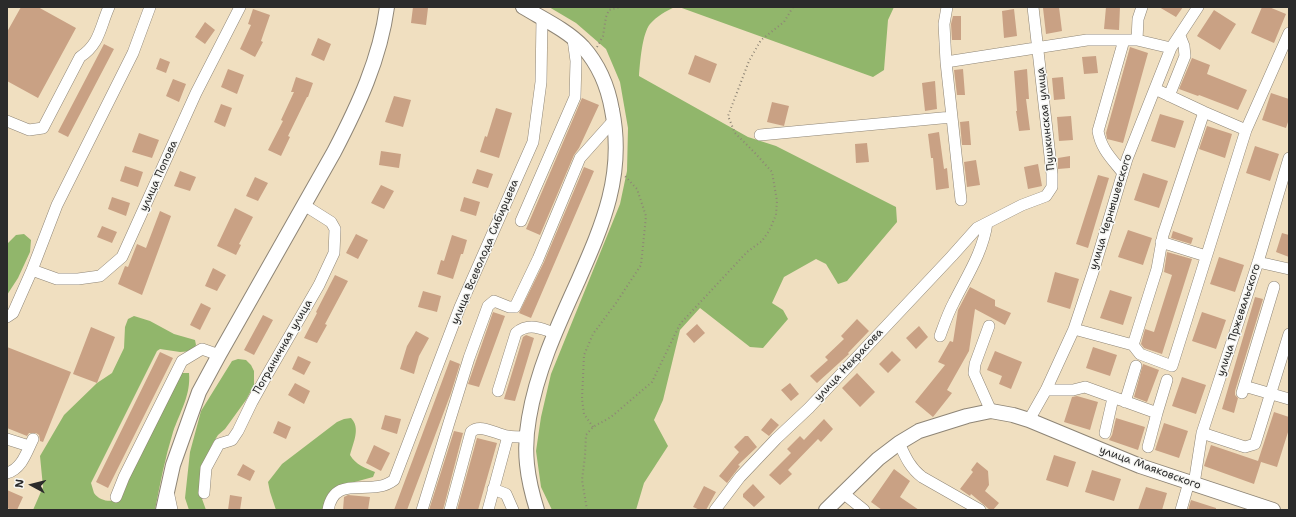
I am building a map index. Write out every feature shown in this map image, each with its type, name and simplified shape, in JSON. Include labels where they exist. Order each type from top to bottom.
[{"type":"main road","points":[[163,510],[167,485],[180,442],[199,392],[334,152],[363,93],[375,61],[387,7]]},
{"type":"main road","points":[[523,7],[561,29],[591,57],[605,82],[614,120],[616,144],[616,167],[606,214],[596,241],[555,333],[532,400],[526,437],[526,456],[527,475],[537,510]]},
{"type":"main road","points":[[827,509],[878,459],[899,443],[919,431],[967,416],[992,411]]},
{"type":"main road","name":"улица Маяковского","points":[[992,411],[1029,420],[1120,458],[1273,510]]},
{"type":"street","points":[[7,121],[29,130],[43,128],[80,56],[90,50],[102,28],[109,7]]},
{"type":"street","points":[[10,315],[32,270],[57,205],[133,53],[150,7]]},
{"type":"street","name":"улица Попова","points":[[32,270],[57,279],[78,279],[100,276],[122,257],[196,93],[240,7]]},
{"type":"street","points":[[948,7],[944,24],[946,62],[960,200]]},
{"type":"street","name":"Пушкинская улица","points":[[987,223],[1022,205],[1046,196],[1052,187],[1052,174],[1033,7]]},
{"type":"street","points":[[1137,40],[1138,18],[1142,7]]},
{"type":"street","name":"улица Чернышевского","points":[[1029,420],[1046,390],[1074,329],[1092,276],[1127,159],[1171,48],[1198,7]]},
{"type":"street","name":"улица Всеволода Сибирцева","points":[[328,510],[333,496],[345,487],[378,487],[394,480],[460,307],[533,142],[541,82],[542,18]]},
{"type":"street","points":[[1074,329],[1133,345],[1140,354],[1172,366],[1246,130],[1289,33]]},
{"type":"street","points":[[1169,96],[1184,56],[1184,46],[1180,36]]},
{"type":"street","points":[[521,221],[575,97],[576,61],[573,39]]},
{"type":"street","points":[[946,62],[1087,40],[1137,40],[1171,48]]},
{"type":"street","points":[[1123,173],[1104,149],[1100,141],[1098,131],[1124,40]]},
{"type":"street","points":[[1155,89],[1246,130]]},
{"type":"street","points":[[1133,345],[1157,270],[1162,235],[1204,112]]},
{"type":"street","points":[[760,135],[952,117]]},
{"type":"street","points":[[422,510],[469,358],[488,306],[494,301],[510,307],[515,307],[538,259],[580,158],[614,120]]},
{"type":"street","name":"улица Пржевальского","points":[[1181,510],[1192,483],[1202,433],[1258,262],[1289,158]]},
{"type":"street","name":"Пограничная улица","points":[[204,493],[206,468],[219,444],[232,440],[238,431],[263,382],[319,285],[334,253],[335,228],[331,222],[304,205]]},
{"type":"street","points":[[940,336],[953,303],[980,250],[985,236],[987,223]]},
{"type":"street","name":"улица Некрасова","points":[[715,510],[740,477],[776,439],[809,408],[947,262],[977,228],[987,223]]},
{"type":"street","points":[[1161,242],[1206,256]]},
{"type":"street","points":[[1258,262],[1289,269]]},
{"type":"street","points":[[1274,287],[1243,389],[1289,399]]},
{"type":"street","points":[[498,391],[516,333],[521,328],[529,326],[555,333]]},
{"type":"street","points":[[989,326],[975,364],[974,373],[992,411]]},
{"type":"street","points":[[1202,433],[1245,447],[1255,444],[1289,334]]},
{"type":"street","points":[[116,497],[124,477],[182,362],[202,349],[219,355]]},
{"type":"street","points":[[1124,402],[1136,366]]},
{"type":"street","points":[[1148,447],[1167,380]]},
{"type":"street","points":[[1046,390],[1073,390],[1085,387],[1157,413]]},
{"type":"street","points":[[1105,433],[1113,398]]},
{"type":"street","points":[[450,510],[471,432],[474,429],[480,428],[508,436],[526,437]]},
{"type":"street","points":[[488,510],[508,436]]},
{"type":"street","points":[[7,439],[31,442],[22,462],[14,471],[7,473]]},
{"type":"street","points":[[899,443],[909,464],[922,477],[980,510]]},
{"type":"street","points":[[167,485],[172,510]]},
{"type":"street","points":[[493,489],[506,494],[513,510]]},
{"type":"street","points":[[843,493],[864,510]]},
{"type":"path","points":[[591,57],[603,36],[606,17],[609,10],[620,7]]},
{"type":"path","points":[[586,510],[582,480],[586,436],[593,427],[611,418],[652,382],[680,324],[747,252],[762,241],[769,231],[776,215],[777,201],[772,172],[734,133],[728,116],[749,61],[760,40],[784,22],[793,7]]},
{"type":"path","points":[[593,427],[584,414],[582,399],[584,355],[593,334],[641,265],[646,216],[637,189],[616,167]]},
{"type":"green space","points":[[549,7],[675,7],[659,16],[647,29],[642,49],[639,76],[748,137],[776,146],[896,207],[897,222],[847,281],[838,284],[826,264],[816,259],[784,277],[772,303],[783,310],[788,319],[763,348],[750,347],[700,308],[680,330],[663,400],[654,420],[668,446],[644,483],[636,510],[552,510],[541,487],[536,451],[541,417],[551,374],[620,204],[627,171],[628,128],[620,82],[606,49],[576,23]]},
{"type":"green space","points":[[679,7],[894,7],[888,20],[884,70],[873,77]]},
{"type":"green space","points":[[24,234],[31,240],[30,252],[18,278],[7,295],[7,244],[16,235]]},
{"type":"green space","points":[[134,316],[150,321],[174,334],[195,340],[196,345],[193,351],[180,352],[160,349],[157,351],[91,483],[94,493],[99,498],[110,501],[120,499],[146,441],[180,373],[189,373],[187,396],[170,442],[155,510],[33,510],[43,487],[40,456],[64,415],[97,383],[112,373],[124,348],[125,327],[128,319]]},
{"type":"green space","points":[[238,359],[246,360],[251,365],[254,371],[254,385],[246,400],[225,429],[218,435],[202,468],[201,496],[206,510],[189,510],[185,498],[190,452],[201,411],[232,361]]},
{"type":"green space","points":[[351,418],[354,422],[356,431],[350,455],[358,464],[375,472],[373,477],[340,486],[325,510],[276,510],[268,482],[282,464],[337,422]]},
{"type":"building","points":[[21,7],[38,7],[76,28],[38,98],[7,81],[7,32]]},
{"type":"building","points":[[413,7],[428,8],[426,25],[411,23]]},
{"type":"building","points":[[1059,7],[1062,31],[1046,34],[1043,8]]},
{"type":"building","points":[[1106,7],[1120,7],[1119,30],[1104,29]]},
{"type":"building","points":[[1159,7],[1183,7],[1176,17]]},
{"type":"building","points":[[1262,7],[1269,7],[1286,14],[1274,43],[1251,33]]},
{"type":"building","points":[[253,9],[270,15],[261,41],[263,42],[255,57],[240,49],[251,25],[248,24]]},
{"type":"building","points":[[1014,9],[1017,36],[1004,38],[1002,11]]},
{"type":"building","points":[[1214,10],[1236,24],[1220,50],[1197,36]]},
{"type":"building","points":[[953,16],[961,16],[961,40],[952,40],[951,24]]},
{"type":"building","points":[[205,22],[215,30],[205,44],[195,37]]},
{"type":"building","points":[[318,38],[331,44],[324,61],[311,55]]},
{"type":"building","points":[[104,44],[114,49],[68,137],[58,132]]},
{"type":"building","points":[[1130,47],[1148,53],[1123,143],[1107,139],[1106,133]]},
{"type":"building","points":[[695,55],[717,64],[710,83],[688,74]]},
{"type":"building","points":[[1096,56],[1098,73],[1084,74],[1082,57]]},
{"type":"building","points":[[160,58],[170,62],[166,73],[156,69]]},
{"type":"building","points":[[1192,58],[1210,65],[1207,74],[1247,90],[1238,110],[1179,89]]},
{"type":"building","points":[[228,69],[244,75],[237,94],[221,87]]},
{"type":"building","points":[[963,69],[965,95],[957,95],[954,70]]},
{"type":"building","points":[[1027,69],[1029,99],[1026,99],[1030,130],[1019,131],[1016,111],[1014,71]]},
{"type":"building","points":[[296,77],[313,83],[308,97],[288,136],[290,137],[281,156],[268,150],[283,121],[281,120],[294,92],[291,92]]},
{"type":"building","points":[[1063,77],[1065,99],[1054,100],[1052,78]]},
{"type":"building","points":[[173,79],[186,84],[179,102],[166,96]]},
{"type":"building","points":[[935,81],[937,109],[925,111],[922,83]]},
{"type":"building","points":[[1271,93],[1289,99],[1289,119],[1286,128],[1262,120]]},
{"type":"building","points":[[394,96],[411,100],[403,127],[385,122]]},
{"type":"building","points":[[582,98],[599,105],[579,148],[574,155],[540,235],[526,229]]},
{"type":"building","points":[[772,102],[789,106],[784,126],[767,122]]},
{"type":"building","points":[[221,104],[232,108],[225,127],[214,122]]},
{"type":"building","points":[[496,108],[512,113],[499,158],[480,152],[485,136],[487,137]]},
{"type":"building","points":[[1160,114],[1184,121],[1175,148],[1151,141]]},
{"type":"building","points":[[1071,116],[1073,140],[1059,141],[1057,117]]},
{"type":"building","points":[[969,121],[971,145],[962,145],[960,122]]},
{"type":"building","points":[[1207,126],[1232,134],[1225,158],[1199,149]]},
{"type":"building","points":[[939,132],[944,169],[947,168],[949,188],[936,190],[933,158],[931,158],[928,134]]},
{"type":"building","points":[[139,133],[159,140],[152,158],[132,152]]},
{"type":"building","points":[[867,143],[869,162],[856,163],[855,144]]},
{"type":"building","points":[[1255,146],[1279,154],[1270,181],[1246,173]]},
{"type":"building","points":[[381,151],[401,154],[399,168],[379,165]]},
{"type":"building","points":[[1070,156],[1070,168],[1058,169],[1058,158]]},
{"type":"building","points":[[976,160],[980,185],[967,187],[964,162]]},
{"type":"building","points":[[1038,164],[1042,186],[1028,189],[1024,167]]},
{"type":"building","points":[[125,166],[143,172],[138,187],[120,181]]},
{"type":"building","points":[[584,167],[594,171],[531,318],[519,313],[544,262]]},
{"type":"building","points":[[477,169],[493,174],[488,188],[472,183]]},
{"type":"building","points":[[180,171],[196,177],[190,191],[174,186]]},
{"type":"building","points":[[1143,173],[1168,181],[1159,208],[1134,200]]},
{"type":"building","points":[[1098,175],[1109,178],[1088,248],[1076,244]]},
{"type":"building","points":[[255,177],[268,183],[258,201],[246,196]]},
{"type":"building","points":[[381,185],[394,191],[384,209],[371,203]]},
{"type":"building","points":[[112,197],[130,203],[126,216],[108,209]]},
{"type":"building","points":[[464,197],[480,202],[476,216],[460,211]]},
{"type":"building","points":[[235,208],[253,217],[239,244],[241,245],[236,255],[217,246]]},
{"type":"building","points":[[160,211],[171,216],[142,295],[118,284],[125,266],[128,267],[137,244],[146,248]]},
{"type":"building","points":[[102,226],[117,232],[112,243],[97,237]]},
{"type":"building","points":[[1128,230],[1152,238],[1143,265],[1118,257]]},
{"type":"building","points":[[1173,231],[1193,238],[1191,244],[1171,238]]},
{"type":"building","points":[[1282,233],[1289,235],[1289,257],[1276,252]]},
{"type":"building","points":[[356,234],[368,240],[358,259],[346,253]]},
{"type":"building","points":[[452,235],[467,240],[453,279],[437,274],[441,260],[444,261]]},
{"type":"building","points":[[1167,252],[1192,259],[1162,354],[1144,348],[1141,344],[1145,329],[1154,332],[1172,275],[1164,272]]},
{"type":"building","points":[[1219,257],[1244,265],[1235,292],[1210,284]]},
{"type":"building","points":[[213,268],[226,275],[217,291],[205,286]]},
{"type":"building","points":[[1055,272],[1079,279],[1070,309],[1047,302]]},
{"type":"building","points":[[335,275],[348,281],[325,324],[327,325],[317,343],[304,338]]},
{"type":"building","points":[[970,287],[995,300],[995,306],[1011,313],[1005,325],[975,309],[969,351],[947,390],[952,393],[933,417],[915,402],[945,365],[938,362],[950,341],[953,342],[958,310]]},
{"type":"building","points":[[1110,290],[1132,297],[1123,325],[1100,318]]},
{"type":"building","points":[[423,291],[441,296],[437,312],[418,307]]},
{"type":"building","points":[[1255,297],[1263,299],[1235,391],[1235,395],[1238,398],[1234,413],[1222,409]]},
{"type":"building","points":[[201,303],[211,308],[200,330],[190,325]]},
{"type":"building","points":[[493,312],[505,316],[479,387],[468,384]]},
{"type":"building","points":[[1202,312],[1226,320],[1216,349],[1192,341]]},
{"type":"building","points":[[263,315],[273,320],[254,355],[244,350]]},
{"type":"building","points":[[857,319],[869,331],[848,353],[849,354],[817,383],[810,376],[828,360],[825,357],[844,339],[841,336]]},
{"type":"building","points":[[697,324],[705,333],[694,343],[686,334]]},
{"type":"building","points":[[919,326],[928,337],[916,349],[906,338]]},
{"type":"building","points":[[91,327],[115,337],[97,383],[73,374]]},
{"type":"building","points":[[416,331],[429,338],[419,356],[414,374],[400,369],[407,346]]},
{"type":"building","points":[[526,335],[534,338],[515,401],[504,399],[523,337]]},
{"type":"building","points":[[7,347],[71,372],[43,442],[40,441],[39,435],[36,433],[29,433],[27,436],[7,428]]},
{"type":"building","points":[[1093,347],[1117,355],[1110,376],[1086,368]]},
{"type":"building","points":[[892,351],[901,360],[888,373],[879,364]]},
{"type":"building","points":[[995,351],[1022,362],[1011,389],[999,384],[1002,376],[987,370]]},
{"type":"building","points":[[160,352],[173,358],[108,488],[96,482]]},
{"type":"building","points":[[298,356],[311,362],[304,375],[292,369]]},
{"type":"building","points":[[450,360],[460,364],[451,393],[407,510],[394,510]]},
{"type":"building","points":[[1143,364],[1159,370],[1147,402],[1134,397]]},
{"type":"building","points":[[857,373],[875,392],[860,407],[842,388]]},
{"type":"building","points":[[1182,377],[1206,385],[1196,414],[1172,406]]},
{"type":"building","points":[[295,383],[310,391],[304,404],[288,395]]},
{"type":"building","points":[[790,383],[799,394],[791,401],[781,390]]},
{"type":"building","points":[[1077,396],[1098,402],[1090,430],[1064,422],[1072,397]]},
{"type":"building","points":[[1274,412],[1289,417],[1289,429],[1277,467],[1258,461]]},
{"type":"building","points":[[385,415],[401,419],[397,434],[381,429]]},
{"type":"building","points":[[771,418],[779,425],[769,436],[761,430]]},
{"type":"building","points":[[1116,418],[1145,427],[1138,450],[1109,440],[1112,435]]},
{"type":"building","points":[[824,419],[833,429],[821,442],[818,439],[788,470],[792,474],[780,485],[769,475],[791,453],[787,449],[800,436],[804,440]]},
{"type":"building","points":[[278,421],[291,427],[286,439],[273,433]]},
{"type":"building","points":[[1164,423],[1188,431],[1179,458],[1155,450]]},
{"type":"building","points":[[454,431],[463,433],[443,510],[429,510]]},
{"type":"building","points":[[745,436],[748,436],[757,447],[738,465],[740,466],[727,483],[719,476],[739,452],[734,447]]},
{"type":"building","points":[[477,438],[497,443],[478,510],[457,510]]},
{"type":"building","points":[[374,445],[390,453],[381,471],[366,463]]},
{"type":"building","points":[[1211,445],[1261,462],[1254,484],[1204,466]]},
{"type":"building","points":[[1054,455],[1076,462],[1068,487],[1046,480]]},
{"type":"building","points":[[977,462],[988,471],[989,485],[985,491],[999,503],[993,510],[990,510],[971,494],[970,496],[960,489],[973,472],[971,470]]},
{"type":"building","points":[[243,464],[255,471],[250,481],[237,475]]},
{"type":"building","points":[[894,469],[910,481],[900,497],[919,510],[882,510],[871,502]]},
{"type":"building","points":[[1092,470],[1121,479],[1114,501],[1085,492]]},
{"type":"building","points":[[753,484],[765,497],[754,507],[743,497],[743,494]]},
{"type":"building","points":[[704,486],[716,492],[706,510],[700,510],[693,507]]},
{"type":"building","points":[[1146,487],[1167,493],[1162,510],[1138,510]]},
{"type":"building","points":[[7,490],[23,497],[17,510],[7,508]]},
{"type":"building","points":[[230,495],[242,497],[240,510],[228,510]]},
{"type":"building","points":[[348,495],[370,497],[368,510],[343,510],[344,497]]},
{"type":"building","points":[[1191,500],[1216,508],[1216,510],[1188,510]]}]
